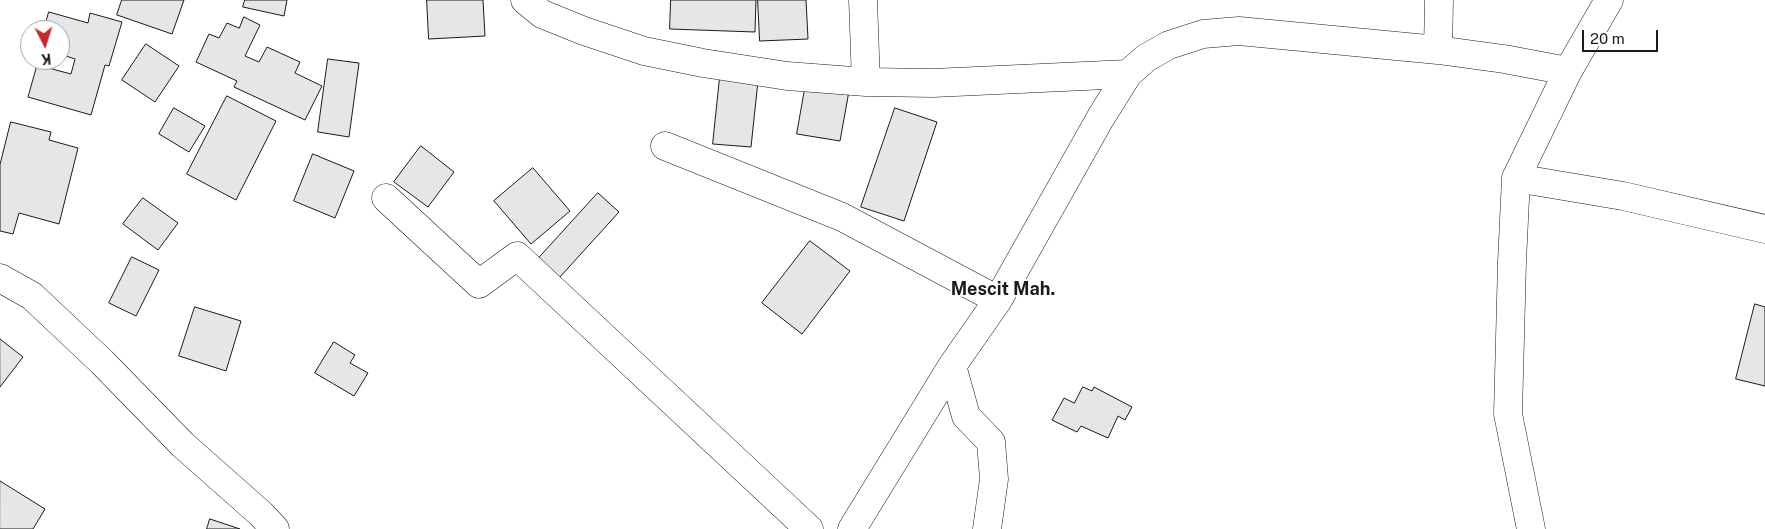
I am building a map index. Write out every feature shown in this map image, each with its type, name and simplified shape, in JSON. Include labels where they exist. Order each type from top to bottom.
[{"type":"street","points":[[525,0],[542,14],[584,31],[644,51],[703,63],[788,76],[866,82],[933,83],[1128,74]]},
{"type":"street","points":[[863,0],[866,82]]},
{"type":"street","points":[[1438,50],[1439,0]]},
{"type":"street","points":[[1531,529],[1508,414],[1516,178],[1568,71],[1609,0]]},
{"type":"street","points":[[852,529],[952,366],[998,300],[1101,117],[1128,74],[1146,58],[1170,44],[1203,34],[1239,31],[1438,50],[1504,59],[1568,71]]},
{"type":"street","points":[[665,146],[842,217],[998,300]]},
{"type":"street","points":[[1516,178],[1623,196],[1765,229]]},
{"type":"street","points":[[386,198],[479,284],[517,256],[809,529]]},
{"type":"street","points":[[0,278],[32,296],[102,362],[183,445],[261,514],[275,529]]},
{"type":"street","points":[[952,366],[966,416],[991,442],[994,479],[987,529]]},
{"type":"building","points":[[122,0],[184,0],[172,34],[117,15]]},
{"type":"building","points":[[245,0],[287,0],[284,16],[243,7]]},
{"type":"building","points":[[427,0],[483,0],[485,36],[429,39]]},
{"type":"building","points":[[671,0],[756,0],[755,32],[670,29]]},
{"type":"building","points":[[758,0],[806,0],[808,39],[760,41]]},
{"type":"building","points":[[49,12],[88,23],[90,13],[122,22],[109,66],[105,65],[91,115],[28,97],[36,70],[56,70],[71,74],[75,59],[70,57],[70,20],[47,20]]},
{"type":"building","points":[[244,17],[260,25],[245,56],[259,62],[267,47],[300,62],[295,73],[322,86],[305,120],[234,87],[237,81],[196,62],[209,34],[219,38],[227,23],[239,28]]},
{"type":"building","points":[[146,44],[179,66],[155,102],[122,80]]},
{"type":"building","points":[[328,59],[359,63],[349,137],[318,132]]},
{"type":"building","points":[[720,77],[758,81],[751,147],[713,144]]},
{"type":"building","points":[[806,83],[849,91],[840,141],[797,134]]},
{"type":"building","points":[[227,96],[276,121],[236,200],[187,174]]},
{"type":"building","points":[[174,108],[205,126],[189,152],[159,134]]},
{"type":"building","points":[[895,108],[937,122],[904,221],[861,207]]},
{"type":"building","points":[[11,122],[51,132],[49,140],[78,148],[59,224],[19,213],[13,234],[0,231],[0,165]]},
{"type":"building","points":[[421,146],[454,172],[428,207],[394,182]]},
{"type":"building","points":[[313,154],[354,171],[335,218],[294,201]]},
{"type":"building","points":[[533,168],[570,211],[531,244],[494,201]]},
{"type":"building","points":[[598,193],[619,212],[559,278],[538,259]]},
{"type":"building","points":[[143,198],[178,223],[158,250],[123,224]]},
{"type":"building","points":[[810,241],[850,271],[802,334],[762,303]]},
{"type":"building","points":[[132,257],[159,270],[136,316],[109,303]]},
{"type":"building","points":[[1755,304],[1765,307],[1765,386],[1736,379]]},
{"type":"building","points":[[195,307],[241,321],[226,371],[179,356]]},
{"type":"building","points":[[0,339],[23,357],[0,387]]},
{"type":"building","points":[[334,342],[355,355],[350,363],[368,373],[354,396],[315,373]]},
{"type":"building","points":[[1083,387],[1092,391],[1094,387],[1132,407],[1125,420],[1118,416],[1108,438],[1081,426],[1077,432],[1052,420],[1064,398],[1074,403]]},
{"type":"building","points":[[0,481],[45,509],[33,529],[0,529]]},
{"type":"building","points":[[210,519],[240,529],[207,529]]},
{"type":"district","name":"Mescit Mah.","points":[[1003,289]]}]
